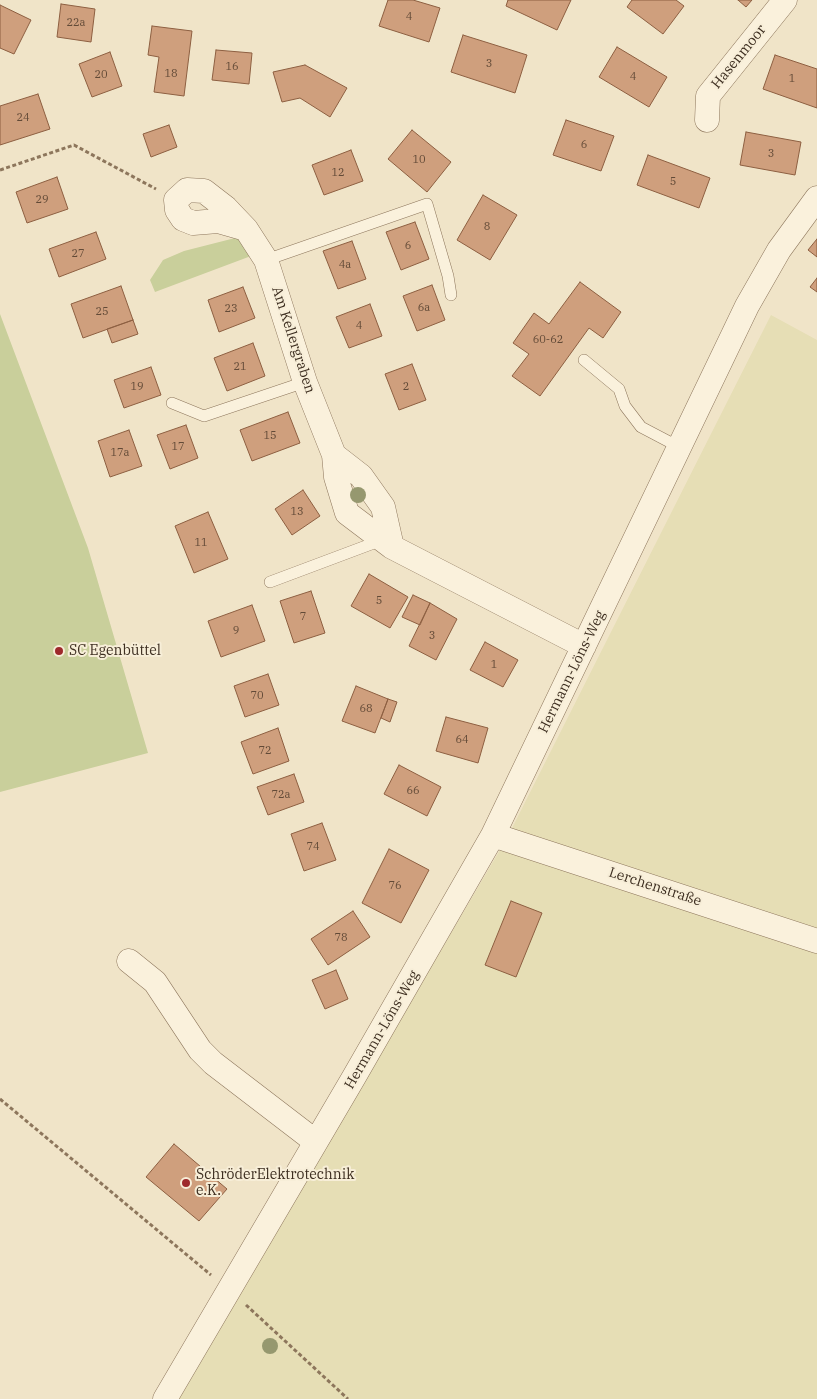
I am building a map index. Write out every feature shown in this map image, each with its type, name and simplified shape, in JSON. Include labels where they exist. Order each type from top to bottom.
[{"type":"street","name":"Hasenmoor","points":[[708,120],[708,96],[785,0]]},
{"type":"street","name":"Am Kellergraben","points":[[176,200],[187,190],[204,191],[226,208],[246,229],[266,260],[305,382],[334,455],[336,477],[347,513],[387,544],[584,646]]},
{"type":"street","name":"Hermann-Löns-Weg","points":[[165,1399],[493,835],[747,306],[779,250],[817,198]]},
{"type":"street","points":[[334,455],[361,476],[383,507],[387,544]]},
{"type":"street","name":"Lerchenstraße","points":[[493,835],[817,941]]},
{"type":"street","points":[[130,961],[155,982],[200,1050],[213,1063],[316,1142]]},
{"type":"lane","points":[[266,260],[427,204],[451,295]]},
{"type":"lane","points":[[584,360],[619,388],[625,406],[641,427],[680,448]]},
{"type":"lane","points":[[172,403],[204,416],[305,382]]},
{"type":"lane","points":[[270,582],[387,544]]},
{"type":"path","points":[[0,170],[74,145],[176,200]]},
{"type":"path","points":[[0,1099],[229,1290],[348,1399]]},
{"type":"shaded area","points":[[771,315],[817,340],[817,1399],[177,1399],[507,838]]},
{"type":"green space","points":[[239,237],[251,256],[155,292],[150,280],[163,260],[184,251]]},
{"type":"green space","name":"SC Egenbüttel","points":[[0,314],[88,548],[148,753],[0,792]]},
{"type":"building","points":[[388,0],[413,0],[440,8],[429,42],[379,26]]},
{"type":"building","points":[[508,0],[571,0],[557,30],[506,6]]},
{"type":"building","points":[[632,0],[676,0],[684,6],[663,34],[627,7]]},
{"type":"building","points":[[738,0],[752,0],[746,7]]},
{"type":"building","points":[[61,4],[95,9],[91,42],[57,37]]},
{"type":"building","points":[[0,5],[31,20],[14,54],[0,48]]},
{"type":"building","points":[[152,26],[192,31],[184,96],[154,92],[159,57],[148,55]]},
{"type":"building","points":[[463,35],[527,55],[515,93],[451,72]]},
{"type":"building","points":[[617,47],[667,77],[649,107],[599,77]]},
{"type":"building","points":[[216,50],[252,53],[249,84],[212,80]]},
{"type":"building","points":[[110,52],[122,86],[92,97],[79,64]]},
{"type":"building","points":[[775,55],[817,69],[817,108],[763,89]]},
{"type":"building","points":[[305,65],[347,88],[330,117],[300,98],[282,102],[273,72]]},
{"type":"building","points":[[38,94],[50,129],[0,145],[0,106]]},
{"type":"building","points":[[566,120],[614,136],[601,171],[553,155]]},
{"type":"building","points":[[169,125],[177,147],[151,157],[143,134]]},
{"type":"building","points":[[412,130],[451,162],[427,192],[388,159]]},
{"type":"building","points":[[746,132],[801,142],[795,175],[740,165]]},
{"type":"building","points":[[351,150],[363,181],[324,195],[312,165]]},
{"type":"building","points":[[648,155],[710,178],[699,208],[637,185]]},
{"type":"building","points":[[57,177],[68,209],[27,223],[16,192]]},
{"type":"building","points":[[483,195],[517,215],[490,260],[457,240]]},
{"type":"building","points":[[415,222],[429,259],[401,270],[386,232]]},
{"type":"building","points":[[96,232],[106,259],[59,277],[49,249]]},
{"type":"building","points":[[817,239],[817,257],[808,250]]},
{"type":"building","points":[[352,241],[366,279],[338,289],[323,251]]},
{"type":"building","points":[[817,278],[817,292],[810,287]]},
{"type":"building","points":[[580,282],[621,312],[603,338],[589,328],[540,396],[512,376],[529,354],[513,343],[534,313],[549,324]]},
{"type":"building","points":[[432,285],[445,320],[417,331],[403,296]]},
{"type":"building","points":[[121,286],[133,320],[83,338],[71,304]]},
{"type":"building","points":[[243,287],[255,318],[219,332],[208,300]]},
{"type":"building","points":[[370,304],[382,336],[349,348],[336,317]]},
{"type":"building","points":[[133,320],[138,334],[112,343],[107,329]]},
{"type":"building","points":[[253,343],[265,376],[227,391],[214,358]]},
{"type":"building","points":[[412,364],[426,400],[399,410],[385,374]]},
{"type":"building","points":[[151,367],[161,395],[124,408],[114,380]]},
{"type":"building","points":[[288,412],[300,443],[252,461],[240,430]]},
{"type":"building","points":[[186,425],[198,458],[170,469],[157,435]]},
{"type":"building","points":[[129,430],[142,466],[110,477],[98,441]]},
{"type":"building","points":[[303,490],[320,516],[292,535],[275,509]]},
{"type":"building","points":[[208,512],[228,559],[194,573],[175,526]]},
{"type":"building","points":[[369,574],[408,597],[390,628],[351,606]]},
{"type":"building","points":[[311,591],[325,633],[294,643],[280,601]]},
{"type":"building","points":[[413,595],[430,603],[420,625],[402,617]]},
{"type":"building","points":[[430,603],[457,619],[436,660],[409,646]]},
{"type":"building","points":[[252,605],[265,641],[221,657],[208,621]]},
{"type":"building","points":[[485,642],[518,660],[503,687],[470,670]]},
{"type":"building","points":[[268,674],[279,705],[245,717],[234,686]]},
{"type":"building","points":[[356,686],[388,699],[375,733],[342,721]]},
{"type":"building","points":[[388,699],[397,702],[390,722],[381,718]]},
{"type":"building","points":[[446,717],[488,728],[478,763],[436,751]]},
{"type":"building","points":[[278,728],[289,761],[253,774],[241,742]]},
{"type":"building","points":[[399,765],[441,787],[427,816],[384,794]]},
{"type":"building","points":[[294,774],[304,802],[268,815],[257,787]]},
{"type":"building","points":[[322,823],[336,860],[304,871],[291,834]]},
{"type":"building","points":[[389,849],[429,870],[401,923],[362,903]]},
{"type":"building","points":[[511,901],[542,913],[516,977],[485,965]]},
{"type":"building","points":[[353,911],[370,937],[328,965],[311,939]]},
{"type":"building","points":[[336,970],[348,999],[325,1009],[312,980]]},
{"type":"building","name":"SchröderElektrotechnik e.K.","points":[[174,1144],[227,1189],[199,1221],[146,1177]]},
{"type":"place","name":"SC Egenbüttel","points":[[59,651]]},
{"type":"place","name":"SchröderElektrotechnik e.K.","points":[[186,1183]]}]
